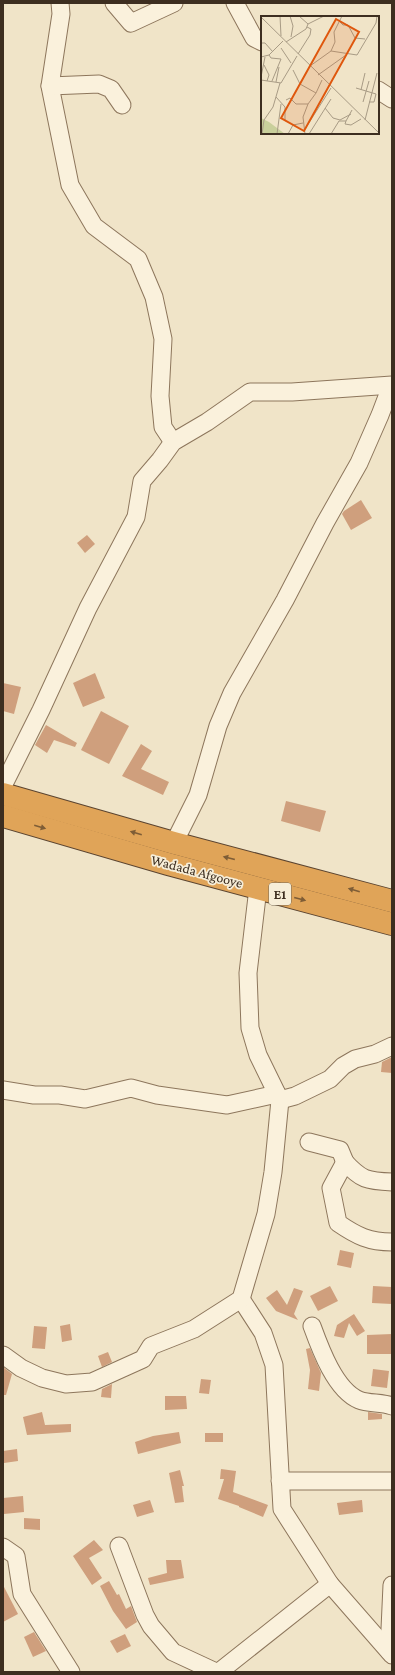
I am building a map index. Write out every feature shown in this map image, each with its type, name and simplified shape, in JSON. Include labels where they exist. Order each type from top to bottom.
[{"type":"highway","name":"Wadada Afgooye","points":[[3,794],[174,843],[392,901]]},
{"type":"highway","name":"Wadada Afgooye","points":[[3,816],[392,924]]},
{"type":"street","points":[[60,3],[61,14],[50,86],[70,185],[94,226],[138,259],[154,297],[163,339],[160,396],[163,426],[173,442]]},
{"type":"street","points":[[114,3],[131,23],[174,3]]},
{"type":"street","points":[[235,3],[254,38],[261,42]]},
{"type":"street","points":[[50,86],[99,84],[111,89],[122,105]]},
{"type":"street","points":[[379,91],[392,98]]},
{"type":"street","points":[[3,786],[41,710],[88,608],[136,516],[142,481],[173,442],[207,422],[250,392],[300,392],[391,386],[359,463],[325,523],[285,600],[232,693],[218,726],[198,795],[174,843]]},
{"type":"street","points":[[3,1355],[21,1368],[42,1378],[66,1384],[92,1382],[143,1359],[151,1346],[194,1329],[241,1299],[266,1214],[273,1172],[279,1097],[258,1055],[250,1028],[248,973],[258,888]]},
{"type":"street","points":[[3,1090],[34,1095],[60,1095],[85,1099],[131,1088],[157,1095],[227,1105],[295,1096],[330,1079],[343,1066],[355,1059],[375,1054],[392,1046]]},
{"type":"street","points":[[310,1142],[340,1150],[344,1161],[355,1174],[371,1181],[392,1182]]},
{"type":"street","points":[[344,1161],[331,1188],[338,1223],[352,1232],[376,1242],[392,1242]]},
{"type":"street","points":[[241,1299],[263,1333],[274,1365],[282,1509],[330,1584],[391,1653]]},
{"type":"street","points":[[312,1326],[328,1365],[344,1388],[359,1400],[392,1406]]},
{"type":"street","points":[[280,1481],[392,1481]]},
{"type":"street","points":[[3,1546],[16,1556],[22,1594],[71,1672]]},
{"type":"street","points":[[119,1546],[145,1616],[151,1626],[173,1652],[217,1672],[330,1584]]},
{"type":"street","points":[[391,1653],[392,1585]]},
{"type":"building","points":[[361,500],[372,518],[351,530],[342,514],[344,511]]},
{"type":"building","points":[[87,535],[95,544],[85,553],[77,543]]},
{"type":"building","points":[[95,673],[105,698],[83,707],[73,683]]},
{"type":"building","points":[[3,683],[21,687],[14,714],[3,711]]},
{"type":"building","points":[[101,711],[129,726],[109,764],[81,750]]},
{"type":"building","points":[[46,725],[77,743],[75,747],[54,740],[47,753],[35,745]]},
{"type":"building","points":[[141,744],[152,751],[141,769],[169,782],[163,795],[122,776]]},
{"type":"building","points":[[286,801],[326,811],[320,832],[281,821]]},
{"type":"building","points":[[392,1057],[392,1073],[381,1072],[382,1062]]},
{"type":"building","points":[[340,1250],[354,1253],[351,1268],[337,1265]]},
{"type":"building","points":[[330,1286],[338,1301],[318,1311],[310,1296]]},
{"type":"building","points":[[373,1286],[392,1287],[392,1304],[372,1303]]},
{"type":"building","points":[[294,1288],[303,1291],[294,1314],[298,1320],[276,1311],[266,1298],[277,1290],[287,1305]]},
{"type":"building","points":[[354,1314],[365,1331],[357,1336],[349,1323],[344,1338],[334,1336],[337,1325]]},
{"type":"building","points":[[70,1324],[72,1340],[62,1342],[60,1326]]},
{"type":"building","points":[[34,1326],[47,1327],[45,1349],[32,1348]]},
{"type":"building","points":[[392,1334],[392,1354],[367,1354],[367,1335]]},
{"type":"building","points":[[310,1348],[321,1373],[319,1391],[308,1389],[310,1370],[306,1349]]},
{"type":"building","points":[[108,1352],[112,1362],[102,1367],[98,1356]]},
{"type":"building","points":[[3,1367],[12,1374],[6,1395],[3,1395]]},
{"type":"building","points":[[373,1369],[389,1371],[387,1388],[371,1386]]},
{"type":"building","points":[[201,1379],[211,1380],[209,1394],[199,1393]]},
{"type":"building","points":[[112,1384],[111,1398],[101,1397],[102,1389]]},
{"type":"building","points":[[165,1396],[186,1396],[187,1409],[165,1410]]},
{"type":"building","points":[[42,1412],[45,1425],[71,1424],[71,1432],[27,1435],[23,1417]]},
{"type":"building","points":[[368,1412],[382,1414],[382,1419],[368,1420]]},
{"type":"building","points":[[179,1432],[181,1443],[138,1454],[135,1442],[153,1436]]},
{"type":"building","points":[[205,1433],[223,1433],[223,1442],[205,1442]]},
{"type":"building","points":[[17,1449],[18,1461],[4,1463],[3,1451]]},
{"type":"building","points":[[221,1469],[236,1471],[233,1492],[268,1505],[263,1517],[239,1506],[218,1499],[224,1479],[220,1479]]},
{"type":"building","points":[[180,1470],[184,1486],[182,1486],[184,1502],[175,1503],[169,1473]]},
{"type":"building","points":[[23,1496],[24,1512],[4,1514],[3,1498]]},
{"type":"building","points":[[150,1500],[154,1512],[137,1517],[133,1505]]},
{"type":"building","points":[[362,1500],[363,1512],[339,1515],[337,1503]]},
{"type":"building","points":[[24,1518],[40,1519],[40,1530],[24,1529]]},
{"type":"building","points":[[94,1540],[103,1550],[89,1558],[102,1578],[92,1585],[73,1556]]},
{"type":"building","points":[[166,1560],[181,1560],[184,1578],[150,1585],[148,1578],[167,1573]]},
{"type":"building","points":[[109,1581],[117,1595],[119,1594],[126,1609],[131,1606],[137,1622],[126,1629],[113,1611],[100,1586]]},
{"type":"building","points":[[3,1585],[18,1614],[3,1622]]},
{"type":"building","points":[[34,1632],[46,1651],[33,1657],[24,1637]]},
{"type":"building","points":[[125,1634],[131,1646],[117,1653],[110,1641]]}]
